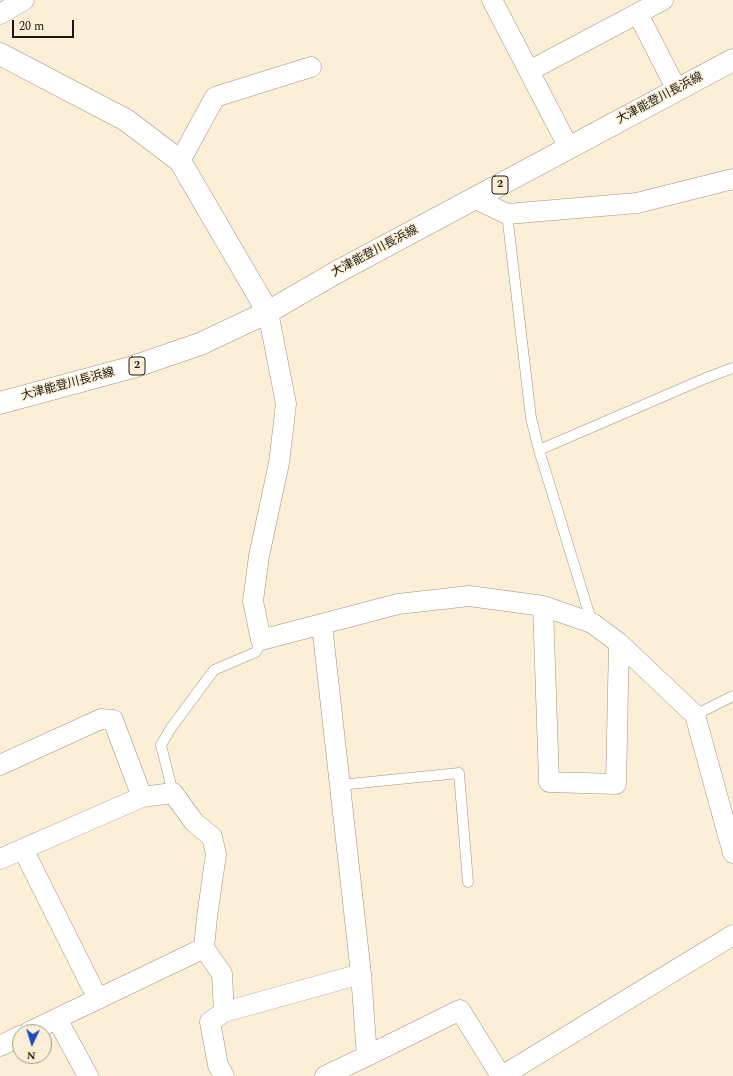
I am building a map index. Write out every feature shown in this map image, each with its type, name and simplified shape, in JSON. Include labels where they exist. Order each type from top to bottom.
[{"type":"main road","points":[[0,54],[126,120],[180,161],[268,312]]},
{"type":"main road","name":"大津能登川長浜線","points":[[0,404],[133,367],[200,344],[268,312],[336,272],[733,60]]},
{"type":"street","points":[[0,14],[24,0]]},
{"type":"street","points":[[492,0],[569,148]]},
{"type":"street","points":[[529,71],[663,0]]},
{"type":"street","points":[[638,14],[677,90]]},
{"type":"street","points":[[180,161],[215,97],[311,67]]},
{"type":"street","points":[[474,198],[507,214],[637,203],[733,179]]},
{"type":"street","points":[[268,312],[286,404],[279,462],[259,556],[253,601],[261,640],[398,604],[469,596],[543,606],[592,623],[619,643],[696,715],[733,853]]},
{"type":"street","points":[[543,606],[549,782],[616,784],[619,643]]},
{"type":"street","points":[[322,625],[361,974],[367,1056]]},
{"type":"street","points":[[0,765],[101,719],[113,720],[142,797]]},
{"type":"street","points":[[0,859],[142,797],[173,793],[194,822],[212,837],[216,854],[204,948],[222,974],[224,1012]]},
{"type":"street","points":[[23,849],[98,999]]},
{"type":"street","points":[[325,1076],[460,1010],[502,1076],[733,934]]},
{"type":"street","points":[[46,1024],[204,948]]},
{"type":"street","points":[[224,1076],[218,1065],[210,1022],[224,1012],[361,974]]},
{"type":"street","points":[[57,1019],[88,1076]]},
{"type":"street","points":[[0,1046],[12,1040]]},
{"type":"lane","points":[[507,214],[531,418],[539,450],[592,623]]},
{"type":"lane","points":[[539,450],[706,378],[733,368]]},
{"type":"lane","points":[[173,793],[161,745],[171,728],[214,670],[256,652],[261,640]]},
{"type":"lane","points":[[696,715],[733,696]]},
{"type":"lane","points":[[340,785],[459,773],[468,882]]}]
